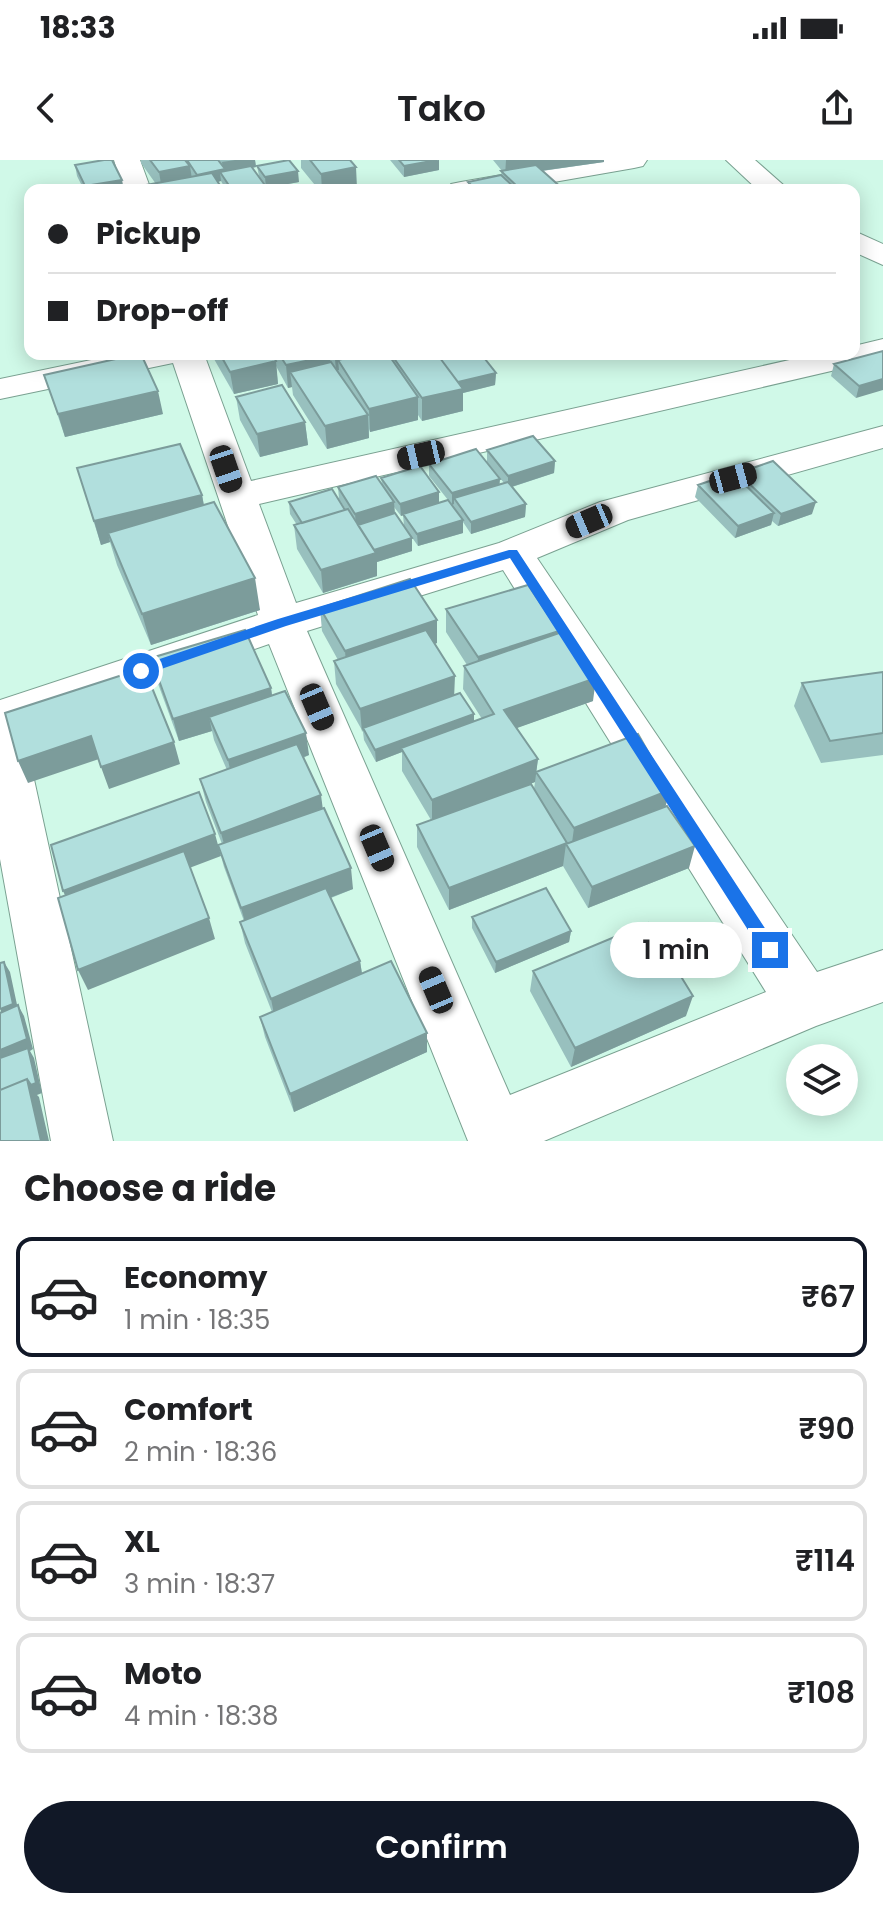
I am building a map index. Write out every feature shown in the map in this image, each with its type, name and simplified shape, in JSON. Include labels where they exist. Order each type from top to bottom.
[{"type":"street","points":[[127,160],[135,184]]},
{"type":"street","points":[[496,184],[634,160]]},
{"type":"street","points":[[739,160],[768,184]]},
{"type":"street","points":[[860,243],[883,256]]},
{"type":"street","points":[[860,354],[883,349]]},
{"type":"street","points":[[0,389],[140,360]]},
{"type":"street","points":[[189,360],[282,623],[497,1136],[805,1003],[883,976]]},
{"type":"street","points":[[236,497],[835,360]]},
{"type":"street","points":[[0,718],[282,623],[513,553],[614,511],[883,437]]},
{"type":"street","points":[[513,553],[805,1003]]},
{"type":"street","points":[[0,730],[82,1141]]},
{"type":"building","points":[[112,160],[122,180],[84,184],[75,165]]},
{"type":"building","points":[[150,160],[185,160],[190,166],[159,172]]},
{"type":"building","points":[[187,160],[218,160],[225,169],[197,175]]},
{"type":"building","points":[[289,160],[298,171],[265,177],[257,166]]},
{"type":"building","points":[[310,160],[350,160],[356,167],[321,174]]},
{"type":"building","points":[[399,160],[437,160],[404,166]]},
{"type":"building","points":[[536,165],[557,184],[515,184],[501,171]]},
{"type":"building","points":[[251,166],[264,184],[228,184],[220,172]]},
{"type":"building","points":[[212,173],[219,184],[152,184]]},
{"type":"building","points":[[501,175],[511,184],[470,184],[468,182]]},
{"type":"building","points":[[883,351],[883,379],[859,386],[834,364],[860,360],[860,357]]},
{"type":"building","points":[[111,360],[144,360],[158,391],[58,414],[44,375]]},
{"type":"building","points":[[223,360],[276,361],[230,372]]},
{"type":"building","points":[[283,360],[310,360],[286,365]]},
{"type":"building","points":[[338,360],[392,360],[418,397],[369,409]]},
{"type":"building","points":[[395,360],[441,360],[463,389],[422,398]]},
{"type":"building","points":[[442,360],[486,360],[496,373],[458,382]]},
{"type":"building","points":[[331,362],[368,415],[325,426],[290,372]]},
{"type":"building","points":[[282,385],[305,422],[257,434],[236,397]]},
{"type":"building","points":[[533,436],[555,461],[508,476],[487,450]]},
{"type":"building","points":[[180,444],[202,495],[94,521],[77,468]]},
{"type":"building","points":[[476,449],[500,479],[452,493],[429,464]]},
{"type":"building","points":[[773,461],[816,502],[781,514],[738,473]]},
{"type":"building","points":[[420,466],[439,492],[400,504],[381,478]]},
{"type":"building","points":[[733,473],[774,513],[738,526],[698,485]]},
{"type":"building","points":[[376,476],[394,502],[355,514],[338,487]]},
{"type":"building","points":[[508,482],[526,504],[471,522],[454,498]]},
{"type":"building","points":[[332,489],[345,510],[302,523],[289,502]]},
{"type":"building","points":[[448,500],[463,520],[417,534],[403,514]]},
{"type":"building","points":[[214,502],[255,578],[142,614],[108,533]]},
{"type":"building","points":[[348,509],[376,553],[321,570],[294,525]]},
{"type":"building","points":[[395,513],[412,538],[374,550],[358,525]]},
{"type":"building","points":[[410,579],[437,620],[345,651],[320,608]]},
{"type":"building","points":[[528,585],[559,631],[478,657],[446,609]]},
{"type":"building","points":[[245,630],[271,688],[173,719],[151,658]]},
{"type":"building","points":[[426,630],[455,676],[360,709],[334,661]]},
{"type":"building","points":[[562,632],[596,678],[504,710],[538,759],[432,800],[401,748],[494,714],[464,666]]},
{"type":"building","points":[[144,668],[174,742],[101,767],[91,736],[18,761],[5,713]]},
{"type":"building","points":[[883,672],[883,733],[830,741],[802,683]]},
{"type":"building","points":[[285,691],[306,733],[228,760],[209,717]]},
{"type":"building","points":[[460,693],[474,714],[375,750],[363,728]]},
{"type":"building","points":[[638,734],[670,790],[574,828],[536,772]]},
{"type":"building","points":[[297,744],[321,795],[221,833],[200,779]]},
{"type":"building","points":[[531,784],[567,843],[449,888],[417,825]]},
{"type":"building","points":[[199,792],[215,834],[63,891],[51,845]]},
{"type":"building","points":[[667,806],[695,846],[592,887],[566,844]]},
{"type":"building","points":[[324,808],[351,868],[241,908],[218,845]]},
{"type":"building","points":[[184,851],[209,918],[78,970],[58,898]]},
{"type":"building","points":[[326,888],[360,961],[271,999],[240,922]]},
{"type":"building","points":[[546,888],[571,931],[496,962],[472,917]]},
{"type":"building","points":[[648,923],[693,996],[575,1048],[533,971]]},
{"type":"building","points":[[391,961],[427,1033],[290,1094],[260,1017]]},
{"type":"building","points":[[4,962],[13,1004],[0,1009],[0,963]]},
{"type":"building","points":[[18,1005],[27,1039],[0,1050],[0,1013]]},
{"type":"building","points":[[28,1048],[36,1083],[31,1085],[27,1079],[0,1090],[0,1058]]},
{"type":"building","points":[[27,1079],[41,1141],[0,1141],[0,1090]]},
{"type":"route","points":[[141,671],[282,623],[513,553],[770,950]]}]
